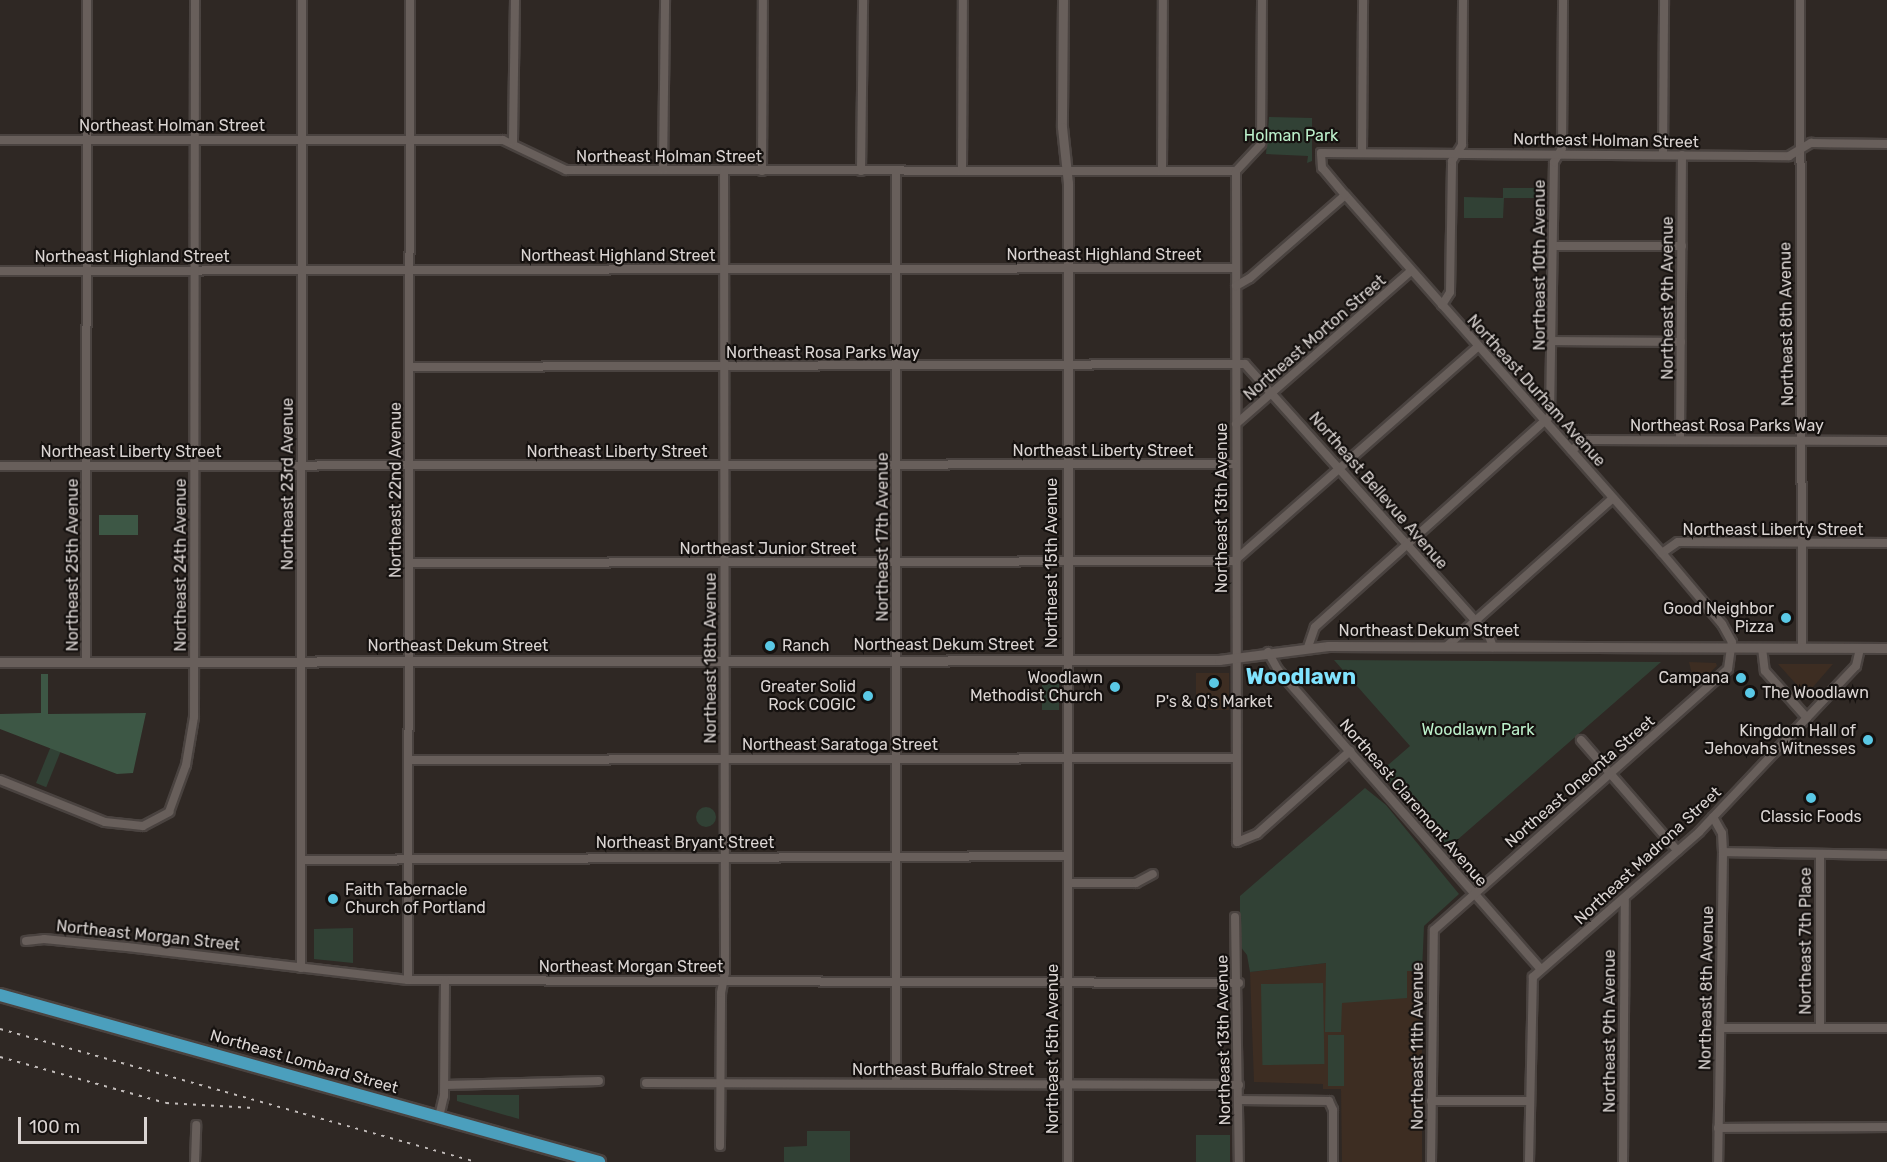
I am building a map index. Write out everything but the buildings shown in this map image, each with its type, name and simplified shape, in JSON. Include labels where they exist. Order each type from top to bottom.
[{"type":"main road","name":"Northeast Lombard Street","points":[[0,995],[599,1162]]},
{"type":"street","name":"Northeast 25th Avenue","points":[[87,0],[87,662]]},
{"type":"street","name":"Northeast 24th Avenue","points":[[194,662],[195,0]]},
{"type":"street","name":"Northeast 23rd Avenue","points":[[301,968],[302,0]]},
{"type":"street","name":"Northeast 22nd Avenue","points":[[408,980],[410,0]]},
{"type":"street","points":[[513,142],[515,0]]},
{"type":"street","points":[[663,170],[665,0]]},
{"type":"street","points":[[762,171],[763,0]]},
{"type":"street","points":[[861,171],[863,0]]},
{"type":"street","points":[[962,171],[963,0]]},
{"type":"street","name":"Northeast 15th Avenue","points":[[1063,0],[1062,127],[1066,171],[1067,268],[1068,1162]]},
{"type":"street","points":[[1162,171],[1163,0]]},
{"type":"street","points":[[1236,171],[1261,144],[1262,0]]},
{"type":"street","points":[[1362,152],[1363,0]]},
{"type":"street","points":[[1442,305],[1450,292],[1452,161],[1462,145],[1463,0]]},
{"type":"street","name":"Northeast 10th Avenue","points":[[1546,423],[1553,405],[1554,162],[1562,148],[1563,0]]},
{"type":"street","points":[[1663,155],[1664,0]]},
{"type":"street","name":"Northeast 8th Avenue","points":[[1800,0],[1798,377],[1802,440],[1802,648]]},
{"type":"street","name":"Northeast Holman Street","points":[[0,140],[410,139],[513,142],[566,170],[1236,171]]},
{"type":"street","name":"Northeast Holman Street","points":[[1321,153],[1789,156],[1811,143],[1887,144]]},
{"type":"street","name":"Northeast Durham Avenue","points":[[1321,153],[1322,168],[1662,553],[1722,624],[1733,648]]},
{"type":"street","name":"Northeast 9th Avenue","points":[[1680,440],[1682,155]]},
{"type":"street","name":"Northeast 18th Avenue","points":[[720,1146],[725,857],[724,170]]},
{"type":"street","name":"Northeast 17th Avenue","points":[[896,171],[896,1083]]},
{"type":"street","name":"Northeast 13th Avenue","points":[[1236,171],[1237,364],[1234,561],[1239,657],[1235,831],[1240,844],[1350,751]]},
{"type":"street","points":[[1236,285],[1250,278],[1345,195]]},
{"type":"street","points":[[1554,246],[1682,246]]},
{"type":"street","name":"Northeast Highland Street","points":[[0,271],[1236,268]]},
{"type":"street","name":"Northeast Morton Street","points":[[1236,424],[1411,271]]},
{"type":"street","points":[[1553,341],[1681,342]]},
{"type":"street","points":[[1234,561],[1478,347]]},
{"type":"street","name":"Northeast Rosa Parks Way","points":[[410,367],[1237,364]]},
{"type":"street","name":"Northeast Bellevue Avenue","points":[[1237,364],[1247,365],[1273,392],[1474,620],[1493,647]]},
{"type":"street","points":[[1308,646],[1315,627],[1546,423]]},
{"type":"street","name":"Northeast Rosa Parks Way","points":[[1571,450],[1588,440],[1887,441]]},
{"type":"street","name":"Northeast Liberty Street","points":[[0,466],[1234,464]]},
{"type":"street","points":[[1448,646],[1474,620],[1613,498]]},
{"type":"street","name":"Northeast Liberty Street","points":[[1662,553],[1678,542],[1887,543]]},
{"type":"street","name":"Northeast Junior Street","points":[[409,563],[1234,561]]},
{"type":"street","name":"Northeast Dekum Street","points":[[0,662],[1219,660],[1308,646],[1887,648]]},
{"type":"street","name":"Northeast Oneonta Street","points":[[1434,930],[1728,669],[1733,648]]},
{"type":"street","points":[[1762,648],[1765,671],[1808,718]]},
{"type":"street","name":"Northeast Madrona Street","points":[[1541,969],[1624,900],[1713,817],[1856,666],[1860,648]]},
{"type":"street","name":"Northeast Claremont Avenue","points":[[1268,652],[1278,670],[1541,969]]},
{"type":"street","points":[[0,780],[118,826],[143,826],[162,817],[174,802],[190,749],[194,662]]},
{"type":"street","points":[[1581,740],[1678,851]]},
{"type":"street","name":"Northeast Saratoga Street","points":[[409,760],[1235,759]]},
{"type":"street","name":"Northeast 8th Avenue","points":[[1713,817],[1722,833],[1723,852],[1718,1162]]},
{"type":"street","points":[[1723,852],[1887,855]]},
{"type":"street","name":"Northeast 7th Place","points":[[1820,854],[1820,1028]]},
{"type":"street","name":"Northeast Bryant Street","points":[[302,860],[1068,856]]},
{"type":"street","points":[[1069,883],[1136,883],[1153,874]]},
{"type":"street","name":"Northeast 9th Avenue","points":[[1623,1162],[1624,900]]},
{"type":"street","name":"Northeast 13th Avenue","points":[[1235,917],[1239,983],[1239,1162]]},
{"type":"street","name":"Northeast 11th Avenue","points":[[1431,1162],[1434,930]]},
{"type":"street","name":"Northeast Morgan Street","points":[[26,941],[44,939],[408,980],[1239,983]]},
{"type":"street","points":[[1529,1162],[1531,980],[1541,969]]},
{"type":"street","points":[[439,1117],[445,1085],[445,980]]},
{"type":"street","points":[[1720,1028],[1887,1028]]},
{"type":"street","points":[[445,1085],[599,1081]]},
{"type":"street","name":"Northeast Buffalo Street","points":[[646,1083],[1239,1085]]},
{"type":"street","points":[[1239,1100],[1329,1101],[1333,1110],[1333,1162]]},
{"type":"street","points":[[1431,1101],[1530,1101]]},
{"type":"street","points":[[195,1162],[196,1125]]},
{"type":"street","points":[[1718,1128],[1887,1127]]},
{"type":"shaded area","points":[[1689,662],[1716,663],[1717,666],[1695,686]]},
{"type":"shaded area","points":[[1778,664],[1833,664],[1806,695]]},
{"type":"shaded area","points":[[1196,673],[1229,673],[1229,710],[1196,710]]},
{"type":"shaded area","points":[[1326,963],[1422,971],[1422,1162],[1342,1162],[1341,1089],[1323,1089],[1323,1084],[1254,1082],[1250,972]]},
{"type":"green space","name":"Holman Park","points":[[1269,117],[1312,118],[1312,161],[1307,163],[1308,156],[1266,154]]},
{"type":"green space","points":[[1503,188],[1542,188],[1542,198],[1504,198],[1503,218],[1464,218],[1464,197],[1503,198]]},
{"type":"green space","points":[[99,515],[138,515],[138,535],[99,535]]},
{"type":"green space","name":"Woodlawn Park","points":[[1334,660],[1661,662],[1448,848],[1380,772],[1410,746]]},
{"type":"green space","points":[[1042,673],[1059,673],[1059,710],[1042,710]]},
{"type":"green space","points":[[41,674],[48,674],[48,714],[146,713],[133,773],[117,774],[0,729],[0,714],[41,713]]},
{"type":"green space","points":[[51,746],[61,750],[46,787],[36,783]]},
{"type":"green space","points":[[1365,788],[1386,805],[1459,894],[1424,926],[1422,971],[1407,971],[1407,998],[1342,1003],[1341,1032],[1325,1032],[1326,963],[1250,972],[1247,955],[1240,946],[1240,896]]},
{"type":"green space","points":[[706,807],[713,810],[716,817],[713,824],[706,827],[699,824],[696,817],[699,810]]},
{"type":"green space","points":[[353,928],[353,963],[314,959],[314,929]]},
{"type":"green space","points":[[1323,983],[1324,1064],[1262,1065],[1261,984]]},
{"type":"green space","points":[[1328,1035],[1344,1035],[1344,1086],[1328,1086]]},
{"type":"green space","points":[[457,1095],[519,1095],[519,1119],[457,1101]]},
{"type":"green space","points":[[807,1131],[850,1131],[850,1162],[784,1162],[784,1147],[807,1146]]},
{"type":"green space","points":[[1196,1135],[1230,1135],[1230,1162],[1196,1162]]},
{"type":"railway","points":[[0,1029],[477,1162]]},
{"type":"railway","points":[[0,1057],[166,1103],[254,1108]]},
{"type":"place","name":"Good Neighbor Pizza","points":[[1786,618]]},
{"type":"place","name":"Ranch","points":[[770,646]]},
{"type":"place","name":"Campana","points":[[1741,678]]},
{"type":"place","name":"P's & Q's Market","points":[[1214,683]]},
{"type":"place","name":"Woodlawn Methodist Church","points":[[1115,687]]},
{"type":"place","name":"The Woodlawn","points":[[1750,693]]},
{"type":"place","name":"Greater Solid Rock COGIC","points":[[868,696]]},
{"type":"place","name":"Kingdom Hall of Jehovahs Witnesses","points":[[1868,740]]},
{"type":"place","name":"Classic Foods","points":[[1811,798]]},
{"type":"place","name":"Faith Tabernacle Church of Portland","points":[[333,899]]},
{"type":"district","name":"Woodlawn","points":[[1301,677]]}]
